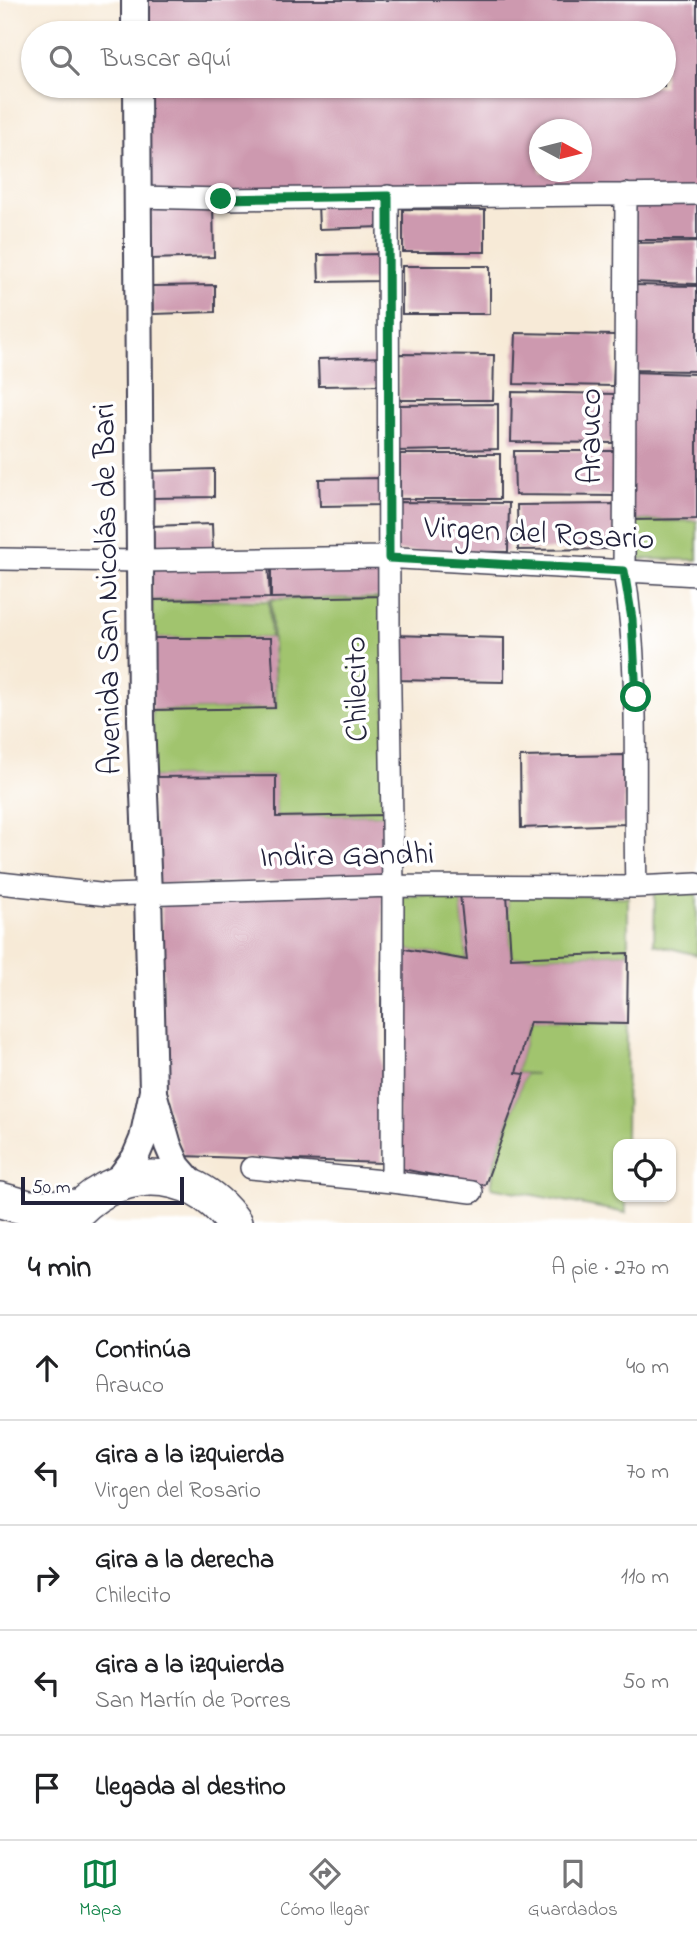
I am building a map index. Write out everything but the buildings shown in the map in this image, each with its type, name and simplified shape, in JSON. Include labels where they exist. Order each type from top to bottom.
[{"type":"highway","points":[[0,1200],[73,1215],[96,1193],[116,1183],[143,1178],[170,1179],[196,1188],[222,1207],[233,1223]]},
{"type":"street","points":[[135,0],[135,21]]},
{"type":"street","name":"Avenida San Nicolás de Bari","points":[[116,1183],[135,1158],[143,1139],[153,1091],[141,720],[136,98]]},
{"type":"street","name":"Arauco","points":[[626,194],[624,571],[632,619],[636,697],[636,887]]},
{"type":"street","points":[[139,197],[221,199],[697,194]]},
{"type":"street","name":"Chilecito","points":[[388,196],[393,1182]]},
{"type":"street","name":"Virgen del Rosario","points":[[0,559],[141,561],[389,558],[697,575]]},
{"type":"street","name":"Indira Gandhi","points":[[0,883],[108,895],[393,886],[636,887],[697,884]]},
{"type":"street","name":"Avenida San Nicolás de Bari","points":[[153,1091],[168,1145],[177,1166],[196,1188]]},
{"type":"street","points":[[251,1168],[472,1192]]},
{"type":"green space","points":[[630,520],[697,521],[697,560],[629,559]]},
{"type":"green space","points":[[386,598],[385,815],[276,817],[275,776],[152,777],[152,710],[276,708],[271,599]]},
{"type":"green space","points":[[152,600],[269,601],[271,638],[151,638]]},
{"type":"green space","points":[[655,890],[697,890],[697,955],[654,944]]},
{"type":"green space","points":[[460,894],[467,960],[399,948],[399,896]]},
{"type":"green space","points":[[507,894],[628,897],[628,953],[511,958]]},
{"type":"green space","points":[[530,1022],[627,1024],[626,1139],[613,1139],[613,1202],[626,1202],[626,1213],[491,1187],[496,1155],[525,1074],[536,1074],[516,1073]]},
{"type":"route","points":[[221,199],[388,196],[389,558],[624,571],[632,619],[636,697]]}]
